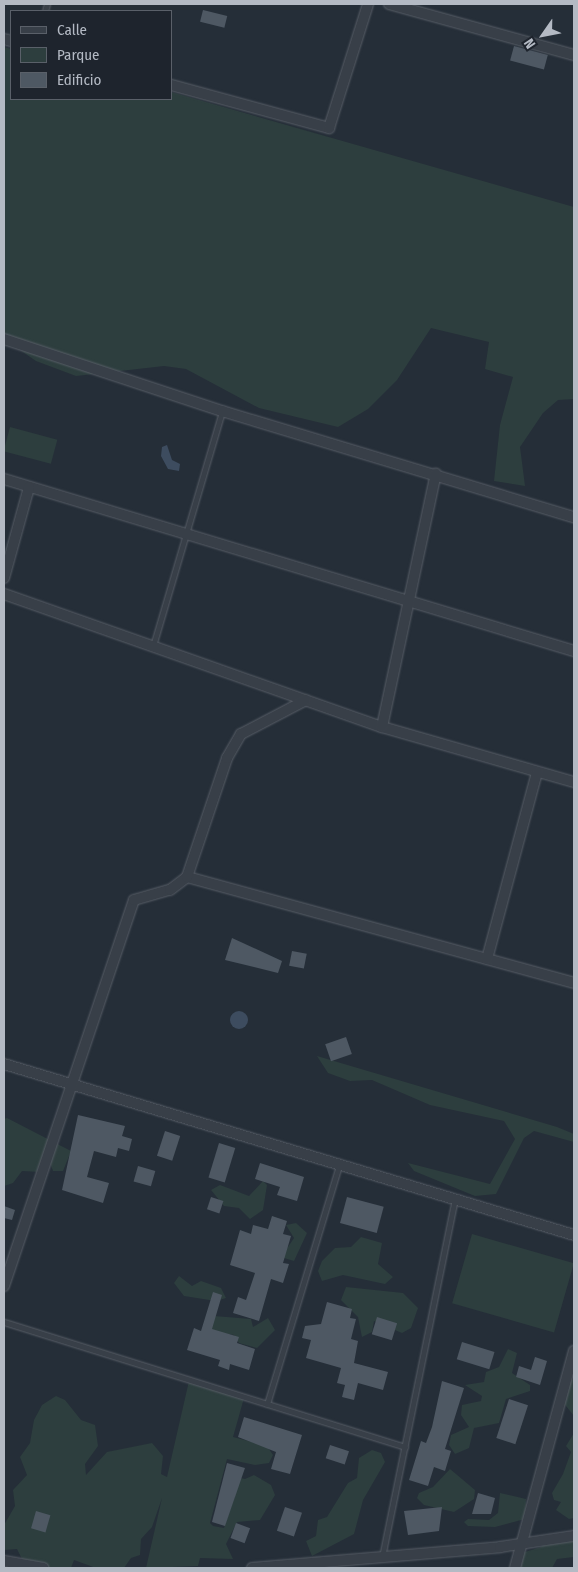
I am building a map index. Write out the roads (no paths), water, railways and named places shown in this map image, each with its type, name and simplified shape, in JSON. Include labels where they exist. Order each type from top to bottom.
[{"type":"street","points":[[172,85],[329,128],[368,4]]},
{"type":"street","points":[[389,4],[574,55]]},
{"type":"street","points":[[4,339],[222,411],[574,517]]},
{"type":"street","points":[[382,727],[436,474]]},
{"type":"street","points":[[4,480],[409,604],[574,651]]},
{"type":"street","points":[[4,578],[29,487]]},
{"type":"street","points":[[4,594],[382,727],[537,773],[574,782]]},
{"type":"street","points":[[4,1286],[134,900],[170,890],[187,877],[233,745],[254,726],[306,700]]},
{"type":"street","points":[[487,959],[537,773]]},
{"type":"street","points":[[187,877],[574,983]]},
{"type":"street","points":[[4,1064],[574,1235]]},
{"type":"street","points":[[514,1568],[525,1543],[574,1351]]},
{"type":"street","points":[[252,1568],[382,1558],[574,1536]]},
{"type":"street","points":[[4,1561],[43,1568]]},
{"type":"lane","points":[[153,646],[222,411]]},
{"type":"lane","points":[[267,1404],[339,1164]]},
{"type":"lane","points":[[382,1558],[455,1199]]},
{"type":"lane","points":[[4,1322],[405,1447]]},
{"type":"water","points":[[167,445],[172,460],[180,464],[179,471],[168,469],[161,456],[162,447]]},
{"type":"water","points":[[239,1011],[246,1013],[248,1020],[246,1027],[239,1029],[232,1027],[230,1020],[232,1013]]}]
